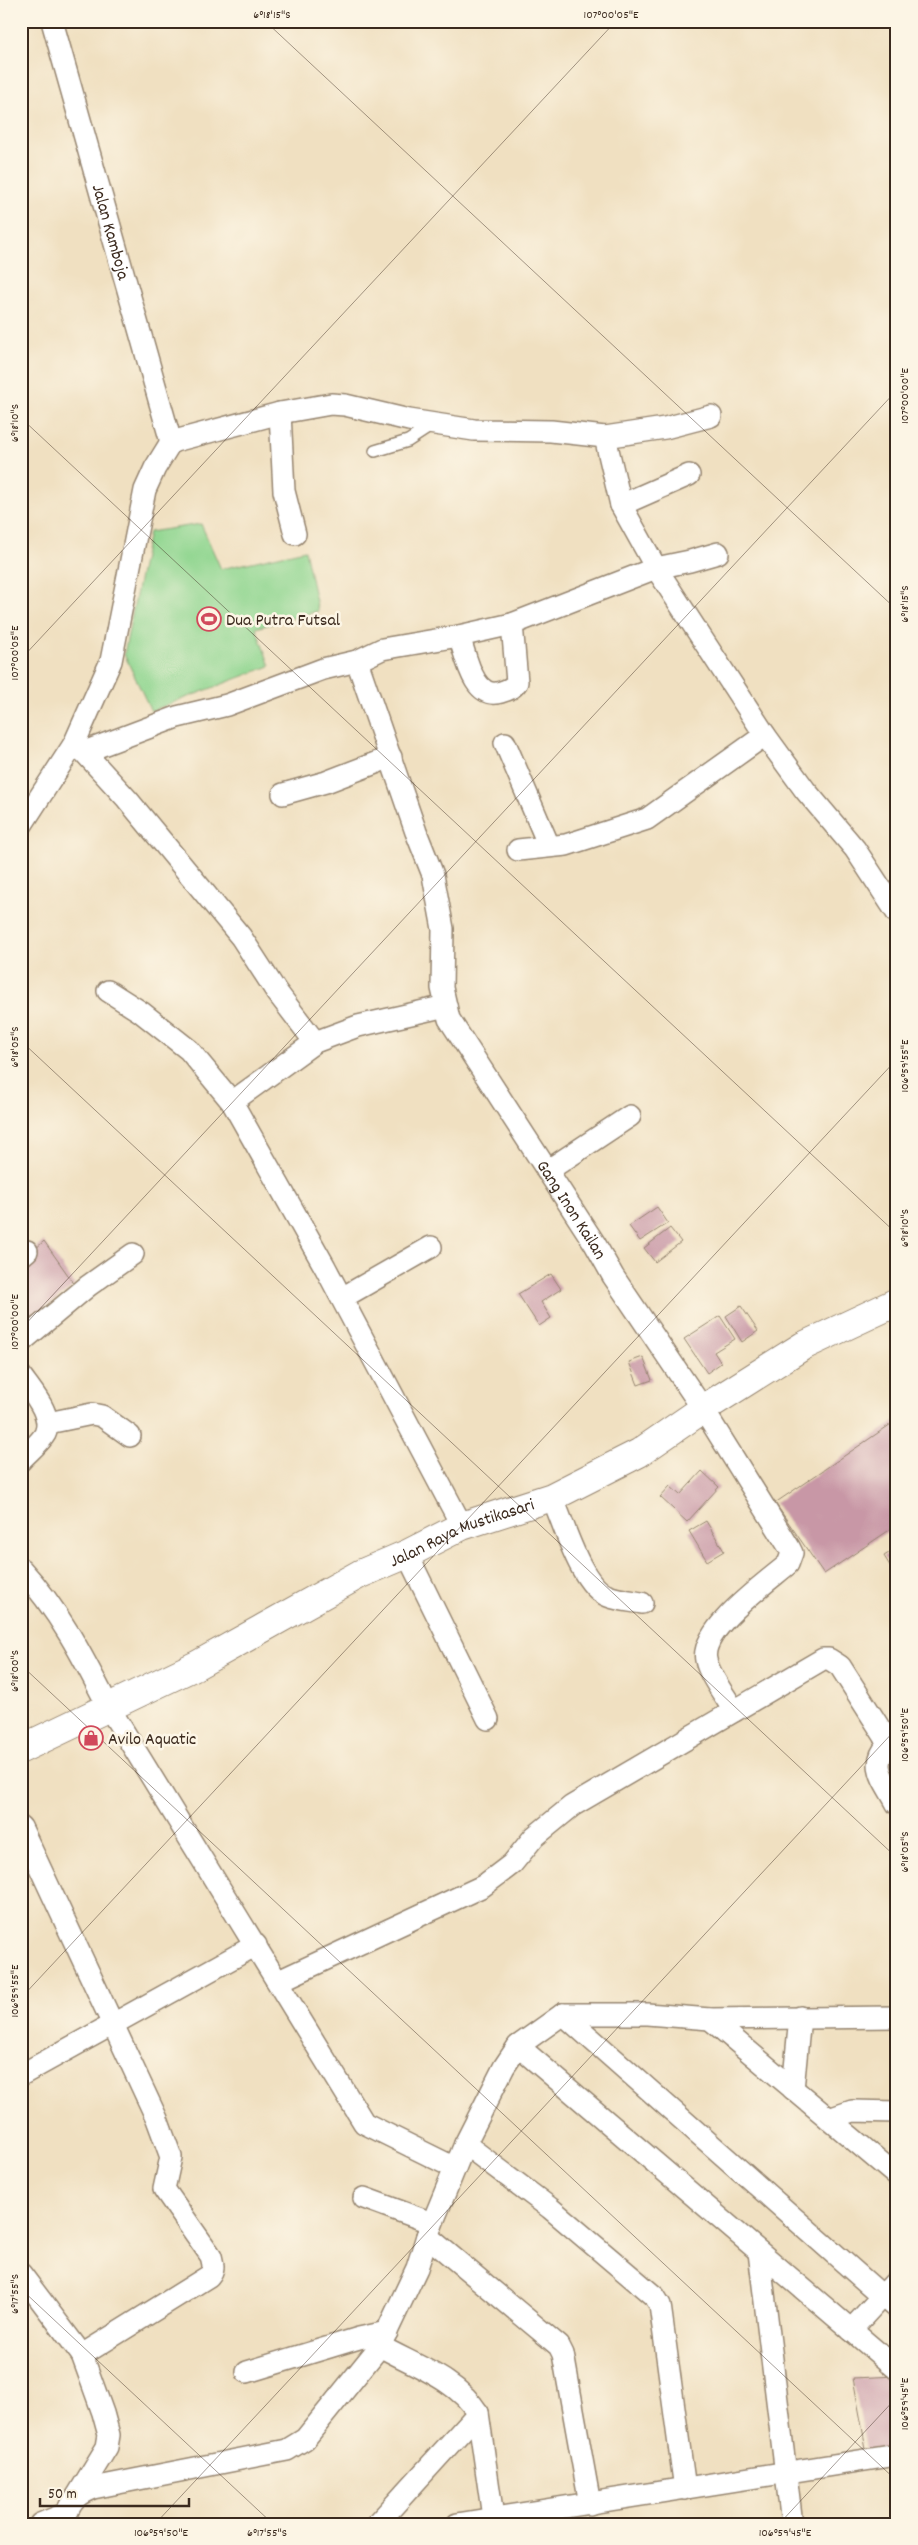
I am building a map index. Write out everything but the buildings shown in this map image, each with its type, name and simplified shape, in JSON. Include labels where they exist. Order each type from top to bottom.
[{"type":"main road","name":"Jalan Raya Mustikasari","points":[[21,1749],[197,1665],[360,1574],[407,1554],[462,1526],[552,1497],[639,1453],[703,1409],[803,1346],[897,1302]]},
{"type":"street","name":"Jalan Kamboja","points":[[52,21],[171,442]]},
{"type":"street","points":[[21,826],[79,748],[111,661],[145,490],[155,468],[171,442],[280,413],[318,406],[345,405],[434,424],[474,430],[550,431],[605,438],[665,428],[711,416]]},
{"type":"street","points":[[280,413],[284,491],[295,534]]},
{"type":"street","points":[[605,438],[621,505],[656,568],[765,734],[805,790],[855,849],[897,913]]},
{"type":"street","points":[[621,505],[688,475]]},
{"type":"street","points":[[79,748],[177,717],[227,705],[323,668],[357,661],[382,650],[512,624],[656,568],[718,553]]},
{"type":"street","points":[[459,636],[475,682],[487,692],[496,694],[510,689],[517,682],[512,624]]},
{"type":"street","name":"Gang Inon Kailan","points":[[357,661],[416,832],[434,876],[442,929],[442,988],[449,1019],[595,1244],[613,1276],[703,1409],[792,1553],[788,1564],[727,1617],[708,1640],[705,1651],[706,1662],[734,1711]]},
{"type":"street","points":[[518,850],[566,845],[647,819],[765,734]]},
{"type":"street","points":[[506,743],[549,846]]},
{"type":"street","points":[[79,748],[179,861],[235,930],[276,991],[315,1042]]},
{"type":"street","points":[[284,794],[326,782],[391,757]]},
{"type":"street","points":[[108,991],[141,1012],[188,1050],[232,1102],[342,1298],[462,1526]]},
{"type":"street","points":[[232,1102],[315,1042],[358,1026],[446,1006]]},
{"type":"street","points":[[547,1171],[630,1116]]},
{"type":"street","points":[[342,1298],[431,1248]]},
{"type":"street","points":[[21,1342],[88,1286],[134,1254]]},
{"type":"street","points":[[21,1376],[42,1409],[48,1423],[44,1435],[21,1460]]},
{"type":"street","points":[[48,1423],[92,1414],[102,1416],[130,1436]]},
{"type":"street","points":[[552,1497],[584,1571],[594,1587],[608,1596],[642,1603]]},
{"type":"street","points":[[407,1554],[488,1719]]},
{"type":"street","points":[[21,1569],[54,1608],[108,1706],[364,2123],[456,2168]]},
{"type":"street","points":[[278,1981],[483,1886],[512,1864],[534,1837],[572,1806],[823,1659],[829,1659],[840,1666],[893,1741],[880,1753],[878,1762],[897,1804]]},
{"type":"street","points":[[21,1827],[157,2119],[171,2157],[164,2189],[211,2256],[214,2269],[209,2276],[82,2354]]},
{"type":"street","points":[[21,2075],[256,1946]]},
{"type":"street","points":[[564,2014],[890,2303]]},
{"type":"street","points":[[77,2496],[94,2488],[287,2450],[297,2446],[305,2439],[384,2339],[417,2268],[430,2229],[465,2144],[504,2067],[518,2046],[564,2014],[647,2014],[710,2018],[897,2017]]},
{"type":"street","points":[[793,2089],[800,2017]]},
{"type":"street","points":[[710,2018],[897,2176]]},
{"type":"street","points":[[518,2046],[897,2370]]},
{"type":"street","points":[[829,2119],[852,2111],[897,2112]]},
{"type":"street","points":[[465,2144],[550,2208],[655,2297],[660,2306],[685,2489]]},
{"type":"street","points":[[364,2198],[430,2229],[559,2346],[563,2354],[590,2504]]},
{"type":"street","points":[[759,2252],[792,2524]]},
{"type":"street","points":[[21,2274],[82,2354],[108,2435],[107,2447],[70,2505],[67,2513],[40,2524]]},
{"type":"street","points":[[851,2330],[890,2303],[897,2280]]},
{"type":"street","points":[[247,2372],[358,2338],[384,2339],[456,2388],[470,2401],[478,2413],[494,2521]]},
{"type":"street","points":[[377,2524],[478,2413]]},
{"type":"street","points":[[457,2524],[494,2521],[897,2455]]},
{"type":"lane","points":[[375,451],[408,441],[434,424]]},
{"type":"green space","name":"Dua Putra Futsal","points":[[201,524],[221,569],[305,550],[318,611],[256,628],[270,666],[151,711],[124,654],[149,532]]},
{"type":"place","name":"Dua Putra Futsal","points":[[209,619]]},
{"type":"place","name":"Avilo Aquatic","points":[[91,1738]]}]
